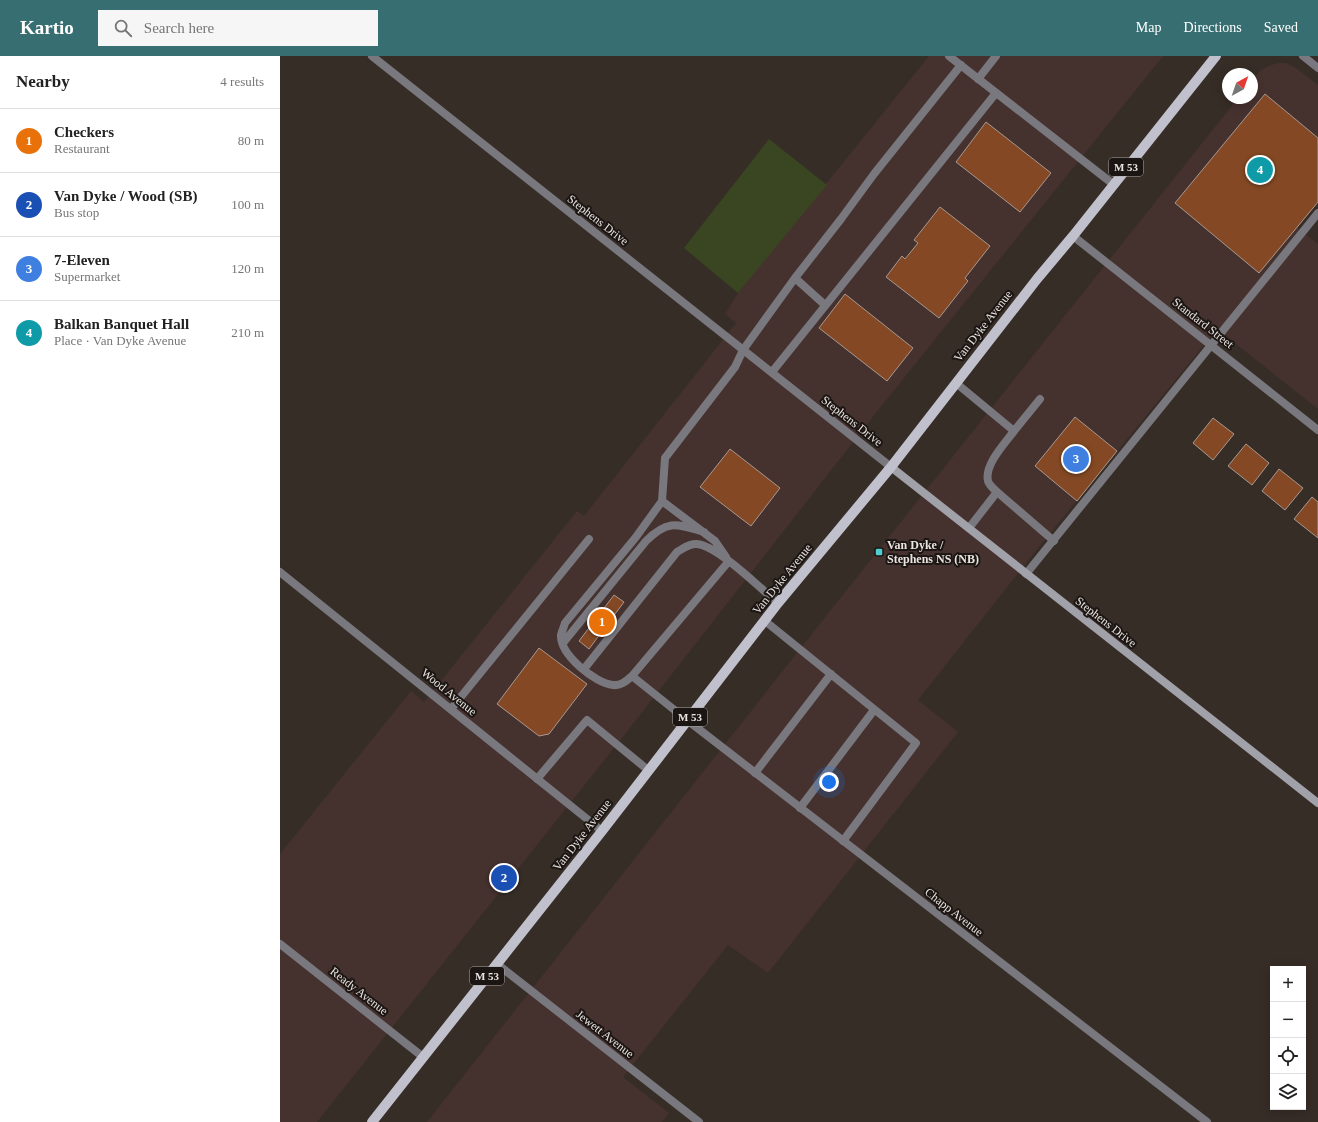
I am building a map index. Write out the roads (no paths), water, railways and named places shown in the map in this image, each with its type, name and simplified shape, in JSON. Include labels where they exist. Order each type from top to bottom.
[{"type":"main road","name":"Van Dyke Avenue","points":[[372,1122],[602,831],[778,603],[891,467],[1032,285],[1073,236],[1216,56]]},
{"type":"street","name":"Stephens Drive","points":[[372,56],[1026,574],[1318,803]]},
{"type":"street","points":[[949,56],[1113,184]]},
{"type":"street","points":[[978,79],[996,56]]},
{"type":"street","points":[[1303,56],[1318,68]]},
{"type":"street","points":[[729,561],[624,684],[613,685],[597,680],[573,660],[564,648],[561,636],[565,623],[636,537],[662,501],[665,458],[735,367],[743,350],[794,278],[841,219],[874,174],[961,65]]},
{"type":"street","points":[[772,372],[996,93]]},
{"type":"street","points":[[1026,574],[1318,214]]},
{"type":"street","name":"Standard Street","points":[[1073,236],[1318,430]]},
{"type":"street","points":[[794,278],[825,305]]},
{"type":"street","points":[[956,383],[1014,431]]},
{"type":"street","points":[[1040,399],[997,453],[989,469],[987,477],[988,483],[1054,541]]},
{"type":"street","points":[[969,528],[998,492]]},
{"type":"street","points":[[662,501],[715,541],[729,561]]},
{"type":"street","points":[[563,644],[646,541],[656,531],[664,527],[678,524],[704,532]]},
{"type":"street","points":[[451,709],[589,539]]},
{"type":"street","points":[[584,669],[677,552],[688,545],[698,544],[709,548],[729,561],[778,603]]},
{"type":"street","name":"Wood Avenue","points":[[280,572],[602,831]]},
{"type":"street","points":[[765,620],[916,743],[843,841]]},
{"type":"street","points":[[756,773],[831,674]]},
{"type":"street","name":"Chapp Avenue","points":[[632,676],[800,808],[1207,1122]]},
{"type":"street","points":[[800,808],[874,710]]},
{"type":"street","points":[[538,779],[587,720],[648,770]]},
{"type":"street","name":"Ready Avenue","points":[[281,946],[423,1057]]},
{"type":"street","name":"Jewett Avenue","points":[[497,964],[699,1122]]},
{"type":"place","name":"Balkan Banquet Hall","points":[[1260,170]]},
{"type":"place","name":"7-Eleven","points":[[1076,459]]},
{"type":"place","name":"Van Dyke / Stephens NS (NB)","points":[[879,552]]},
{"type":"place","name":"Checkers","points":[[602,622]]},
{"type":"place","name":"Van Dyke / Wood (SB)","points":[[504,878]]}]
